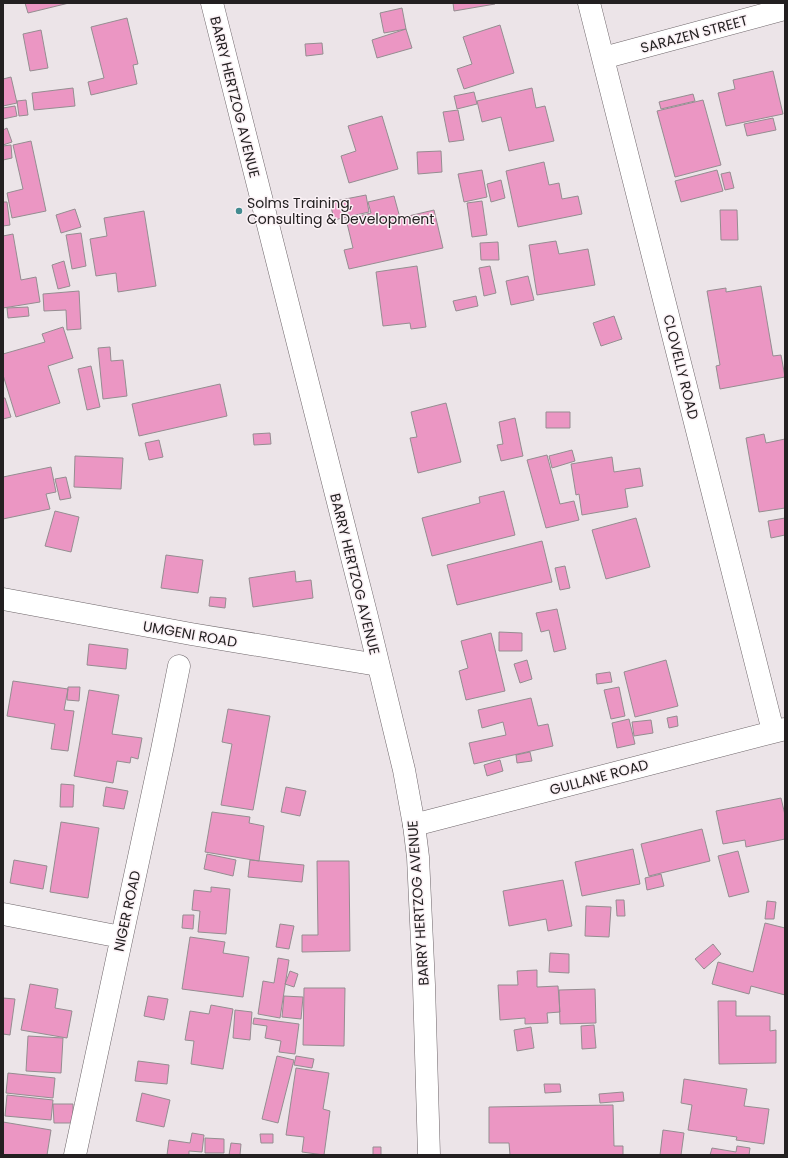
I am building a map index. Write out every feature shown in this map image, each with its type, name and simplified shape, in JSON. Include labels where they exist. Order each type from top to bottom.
[{"type":"street","name":"BARRY HERTZOG AVENUE","points":[[212,3],[365,609],[404,770],[414,825],[420,895],[429,1155]]},
{"type":"street","name":"CLOVELLY ROAD","points":[[590,3],[603,58],[779,730]]},
{"type":"street","name":"SARAZEN STREET","points":[[603,58],[785,9]]},
{"type":"street","name":"UMGENI ROAD","points":[[3,599],[191,634],[378,665]]},
{"type":"street","name":"NIGER ROAD","points":[[75,1155],[179,666]]},
{"type":"street","name":"GULLANE ROAD","points":[[414,825],[779,730]]},
{"type":"street","points":[[3,914],[121,937]]},
{"type":"building","points":[[25,3],[69,3],[28,13]]},
{"type":"building","points":[[453,3],[495,3],[495,4],[454,11]]},
{"type":"building","points":[[402,8],[406,29],[384,33],[380,13]]},
{"type":"building","points":[[127,18],[138,64],[133,65],[137,84],[91,95],[88,82],[104,78],[91,27]]},
{"type":"building","points":[[500,25],[514,73],[464,89],[457,69],[472,64],[463,37]]},
{"type":"building","points":[[406,29],[412,48],[377,58],[372,40]]},
{"type":"building","points":[[41,30],[48,68],[30,71],[23,34]]},
{"type":"building","points":[[322,43],[323,54],[306,56],[305,44]]},
{"type":"building","points":[[773,71],[783,114],[726,126],[718,93],[735,89],[733,80]]},
{"type":"building","points":[[11,77],[17,103],[3,106],[3,79]]},
{"type":"building","points":[[73,88],[75,106],[34,110],[32,93]]},
{"type":"building","points":[[532,88],[536,108],[545,106],[554,141],[509,151],[501,117],[482,122],[477,101]]},
{"type":"building","points":[[474,92],[477,104],[457,109],[454,96]]},
{"type":"building","points":[[693,94],[695,101],[661,109],[659,102]]},
{"type":"building","points":[[26,100],[28,115],[19,116],[17,101]]},
{"type":"building","points":[[703,100],[721,165],[675,177],[657,111]]},
{"type":"building","points":[[15,106],[17,116],[3,119],[3,108]]},
{"type":"building","points":[[458,110],[464,140],[449,142],[443,112]]},
{"type":"building","points":[[382,116],[398,169],[349,183],[341,156],[356,151],[348,126]]},
{"type":"building","points":[[773,118],[776,130],[747,136],[744,124]]},
{"type":"building","points":[[7,128],[12,142],[3,145],[3,130]]},
{"type":"building","points":[[31,141],[46,211],[12,218],[7,193],[23,189],[13,145]]},
{"type":"building","points":[[11,145],[12,158],[3,160],[3,146]]},
{"type":"building","points":[[441,151],[442,172],[418,174],[417,152]]},
{"type":"building","points":[[544,162],[549,185],[559,183],[562,199],[578,196],[582,214],[518,227],[506,171]]},
{"type":"building","points":[[482,170],[487,197],[464,202],[458,174]]},
{"type":"building","points":[[717,170],[723,191],[681,202],[675,181]]},
{"type":"building","points":[[730,172],[734,188],[725,190],[721,174]]},
{"type":"building","points":[[501,180],[505,198],[491,202],[487,184]]},
{"type":"building","points":[[366,195],[369,212],[334,220],[330,202]]},
{"type":"building","points":[[394,196],[400,218],[434,210],[443,248],[349,269],[344,250],[353,248],[346,219],[371,213],[368,202]]},
{"type":"building","points":[[482,201],[487,235],[472,237],[467,203]]},
{"type":"building","points":[[3,202],[7,202],[10,225],[3,226]]},
{"type":"building","points":[[75,209],[81,227],[61,233],[56,215]]},
{"type":"building","points":[[720,210],[737,210],[738,240],[721,240]]},
{"type":"building","points":[[144,211],[156,286],[118,292],[116,273],[96,276],[90,239],[107,236],[104,218]]},
{"type":"building","points":[[81,233],[86,266],[72,269],[66,235]]},
{"type":"building","points":[[13,234],[21,280],[36,277],[40,302],[3,308],[3,236]]},
{"type":"building","points":[[556,241],[559,254],[588,249],[595,285],[537,295],[529,245]]},
{"type":"building","points":[[498,242],[499,260],[481,260],[480,243]]},
{"type":"building","points":[[64,261],[70,286],[58,289],[52,265]]},
{"type":"building","points":[[417,266],[426,327],[411,329],[410,323],[383,326],[376,272]]},
{"type":"building","points":[[490,266],[496,293],[484,296],[479,268]]},
{"type":"building","points":[[528,276],[534,300],[511,305],[506,281]]},
{"type":"building","points":[[761,286],[773,356],[781,355],[785,377],[720,389],[716,366],[720,365],[707,291],[726,288],[726,292]]},
{"type":"building","points":[[79,291],[81,329],[67,330],[66,310],[44,311],[43,294]]},
{"type":"building","points":[[476,296],[478,306],[456,311],[453,301]]},
{"type":"building","points":[[28,307],[29,316],[8,318],[7,308]]},
{"type":"building","points":[[614,316],[622,339],[601,346],[593,323]]},
{"type":"building","points":[[63,327],[73,358],[48,366],[60,403],[16,417],[3,375],[3,354],[45,342],[42,334]]},
{"type":"building","points":[[110,347],[111,361],[123,360],[127,396],[103,399],[98,348]]},
{"type":"building","points":[[91,366],[100,407],[87,410],[78,369]]},
{"type":"building","points":[[220,384],[227,416],[139,436],[132,404]]},
{"type":"building","points":[[3,398],[5,398],[11,417],[3,419]]},
{"type":"building","points":[[446,403],[461,462],[418,473],[410,438],[417,437],[411,412]]},
{"type":"building","points":[[546,412],[570,412],[570,428],[546,428]]},
{"type":"building","points":[[515,418],[523,456],[501,461],[497,445],[503,444],[499,422]]},
{"type":"building","points":[[270,433],[271,444],[254,445],[253,434]]},
{"type":"building","points":[[764,434],[766,443],[785,439],[785,508],[759,512],[746,438]]},
{"type":"building","points":[[159,440],[163,457],[149,460],[145,443]]},
{"type":"building","points":[[572,450],[575,461],[552,468],[549,456]]},
{"type":"building","points":[[547,455],[560,504],[574,501],[579,520],[546,528],[527,460]]},
{"type":"building","points":[[75,456],[123,458],[121,489],[74,487]]},
{"type":"building","points":[[612,457],[614,472],[640,468],[643,486],[625,489],[628,507],[582,515],[579,494],[576,495],[571,464]]},
{"type":"building","points":[[51,467],[56,492],[46,494],[50,509],[3,519],[3,477]]},
{"type":"building","points":[[66,477],[71,498],[60,500],[55,479]]},
{"type":"building","points":[[504,491],[515,535],[432,556],[422,518],[480,503],[479,497]]},
{"type":"building","points":[[55,511],[79,517],[71,552],[45,546]]},
{"type":"building","points":[[636,518],[650,567],[606,579],[592,530]]},
{"type":"building","points":[[785,518],[785,535],[771,538],[768,521]]},
{"type":"building","points":[[542,541],[552,582],[457,605],[447,565]]},
{"type":"building","points":[[166,555],[203,560],[198,593],[161,588]]},
{"type":"building","points":[[565,566],[570,588],[560,590],[555,568]]},
{"type":"building","points":[[295,571],[296,582],[311,580],[313,598],[253,607],[249,578]]},
{"type":"building","points":[[210,597],[226,598],[225,608],[209,606]]},
{"type":"building","points":[[557,609],[566,649],[554,652],[549,630],[541,632],[536,613]]},
{"type":"building","points":[[499,632],[522,633],[522,651],[499,651]]},
{"type":"building","points":[[491,633],[505,691],[466,700],[459,671],[468,668],[461,641]]},
{"type":"building","points":[[89,644],[128,649],[126,669],[87,665]]},
{"type":"building","points":[[527,660],[532,679],[520,683],[514,664]]},
{"type":"building","points":[[666,660],[678,706],[635,717],[624,672]]},
{"type":"building","points":[[610,672],[612,682],[597,684],[596,674]]},
{"type":"building","points":[[13,681],[68,689],[64,710],[74,711],[68,751],[51,749],[55,724],[7,716]]},
{"type":"building","points":[[68,687],[80,687],[79,701],[67,700]]},
{"type":"building","points":[[619,687],[625,716],[611,719],[604,690]]},
{"type":"building","points":[[89,690],[119,695],[112,734],[142,738],[138,759],[131,757],[130,763],[117,761],[113,783],[74,776]]},
{"type":"building","points":[[531,698],[538,726],[548,724],[553,746],[474,764],[469,743],[506,735],[503,722],[482,728],[478,710]]},
{"type":"building","points":[[228,709],[270,716],[253,810],[221,805],[232,744],[222,742]]},
{"type":"building","points":[[677,716],[678,726],[669,728],[667,718]]},
{"type":"building","points":[[629,719],[635,744],[617,748],[612,723]]},
{"type":"building","points":[[651,720],[653,733],[634,736],[632,722]]},
{"type":"building","points":[[530,752],[532,761],[517,763],[516,755]]},
{"type":"building","points":[[500,760],[503,771],[487,776],[484,765]]},
{"type":"building","points":[[61,784],[74,785],[73,807],[60,807]]},
{"type":"building","points":[[106,787],[128,791],[124,809],[103,806]]},
{"type":"building","points":[[286,787],[306,791],[300,816],[281,812]]},
{"type":"building","points":[[781,798],[785,815],[785,839],[746,847],[745,840],[723,844],[716,811]]},
{"type":"building","points":[[212,812],[250,817],[249,823],[264,826],[259,861],[205,852]]},
{"type":"building","points":[[61,822],[99,828],[88,898],[50,892]]},
{"type":"building","points":[[702,829],[710,861],[649,876],[641,844]]},
{"type":"building","points":[[633,849],[640,884],[582,896],[575,862]]},
{"type":"building","points":[[738,851],[749,892],[729,897],[718,856]]},
{"type":"building","points":[[207,854],[236,860],[233,876],[204,869]]},
{"type":"building","points":[[14,860],[47,866],[43,889],[10,883]]},
{"type":"building","points":[[250,860],[304,865],[302,882],[248,877]]},
{"type":"building","points":[[317,861],[349,861],[350,951],[302,952],[302,935],[318,935]]},
{"type":"building","points":[[661,874],[664,886],[647,890],[645,878]]},
{"type":"building","points":[[563,880],[572,926],[548,931],[546,919],[509,926],[503,891]]},
{"type":"building","points":[[211,887],[230,889],[226,934],[198,932],[200,911],[192,910],[194,890],[211,892]]},
{"type":"building","points":[[616,900],[624,900],[625,916],[617,916]]},
{"type":"building","points":[[767,901],[776,902],[774,919],[765,919]]},
{"type":"building","points":[[586,906],[611,907],[609,937],[585,936]]},
{"type":"building","points":[[183,915],[194,915],[193,929],[182,928]]},
{"type":"building","points":[[765,923],[785,928],[785,995],[751,986],[749,994],[712,984],[718,962],[753,972]]},
{"type":"building","points":[[280,924],[294,926],[289,949],[276,947]]},
{"type":"building","points":[[190,937],[225,942],[223,953],[249,957],[243,997],[182,989]]},
{"type":"building","points":[[713,944],[721,954],[704,969],[695,959]]},
{"type":"building","points":[[550,953],[569,954],[569,973],[549,972]]},
{"type":"building","points":[[278,958],[289,960],[280,1018],[258,1014],[263,981],[274,983]]},
{"type":"building","points":[[537,970],[537,987],[558,986],[560,1012],[547,1013],[548,1023],[525,1024],[525,1018],[500,1020],[498,985],[518,985],[517,971]]},
{"type":"building","points":[[290,971],[298,974],[294,987],[285,984]]},
{"type":"building","points":[[30,984],[58,989],[55,1008],[72,1011],[67,1038],[21,1030]]},
{"type":"building","points":[[304,988],[345,988],[344,1046],[303,1045]]},
{"type":"building","points":[[595,989],[596,1023],[560,1024],[559,990]]},
{"type":"building","points":[[148,996],[168,999],[164,1020],[144,1016]]},
{"type":"building","points":[[284,996],[303,997],[301,1019],[282,1017]]},
{"type":"building","points":[[3,998],[15,999],[10,1035],[3,1034]]},
{"type":"building","points":[[718,1001],[736,1001],[736,1016],[770,1016],[770,1031],[776,1030],[776,1063],[719,1064]]},
{"type":"building","points":[[211,1005],[233,1009],[223,1069],[191,1064],[194,1041],[185,1040],[190,1011],[209,1014]]},
{"type":"building","points":[[235,1010],[252,1012],[250,1040],[233,1038]]},
{"type":"building","points":[[254,1018],[299,1024],[295,1054],[279,1052],[281,1041],[265,1038],[267,1026],[253,1024]]},
{"type":"building","points":[[594,1025],[596,1048],[582,1049],[581,1026]]},
{"type":"building","points":[[531,1027],[534,1048],[517,1051],[514,1030]]},
{"type":"building","points":[[28,1036],[63,1038],[61,1073],[26,1071]]},
{"type":"building","points":[[277,1056],[294,1060],[278,1123],[262,1119]]},
{"type":"building","points":[[296,1056],[314,1059],[312,1068],[294,1065]]},
{"type":"building","points":[[138,1061],[169,1065],[167,1084],[135,1081]]},
{"type":"building","points":[[296,1068],[329,1073],[323,1109],[330,1111],[324,1155],[302,1152],[304,1137],[286,1135]]},
{"type":"building","points":[[8,1073],[55,1078],[53,1098],[6,1093]]},
{"type":"building","points":[[684,1079],[747,1089],[744,1106],[769,1109],[764,1144],[736,1140],[737,1137],[688,1130],[692,1105],[681,1103]]},
{"type":"building","points":[[544,1084],[560,1084],[561,1092],[545,1093]]},
{"type":"building","points":[[623,1092],[624,1101],[600,1103],[599,1094]]},
{"type":"building","points":[[142,1093],[170,1100],[164,1127],[136,1121]]},
{"type":"building","points":[[7,1095],[53,1100],[51,1120],[5,1116]]},
{"type":"building","points":[[53,1104],[73,1104],[73,1123],[54,1123]]},
{"type":"building","points":[[613,1105],[614,1146],[623,1146],[623,1155],[510,1155],[509,1143],[489,1143],[489,1107]]},
{"type":"building","points":[[3,1122],[51,1130],[47,1155],[3,1155]]},
{"type":"building","points":[[663,1130],[684,1133],[681,1155],[660,1155]]},
{"type":"building","points":[[192,1133],[204,1135],[202,1152],[189,1151],[189,1155],[167,1155],[169,1140],[190,1143]]},
{"type":"building","points":[[260,1134],[273,1134],[273,1143],[261,1143]]},
{"type":"building","points":[[205,1138],[224,1139],[224,1153],[205,1153]]},
{"type":"building","points":[[231,1143],[241,1144],[240,1155],[229,1155]]},
{"type":"building","points":[[737,1146],[750,1148],[749,1155],[710,1155],[712,1148],[736,1152]]},
{"type":"building","points":[[373,1147],[381,1147],[381,1155],[373,1155]]},
{"type":"place","name":"Solms Training, Consulting & Development","points":[[239,211]]}]
